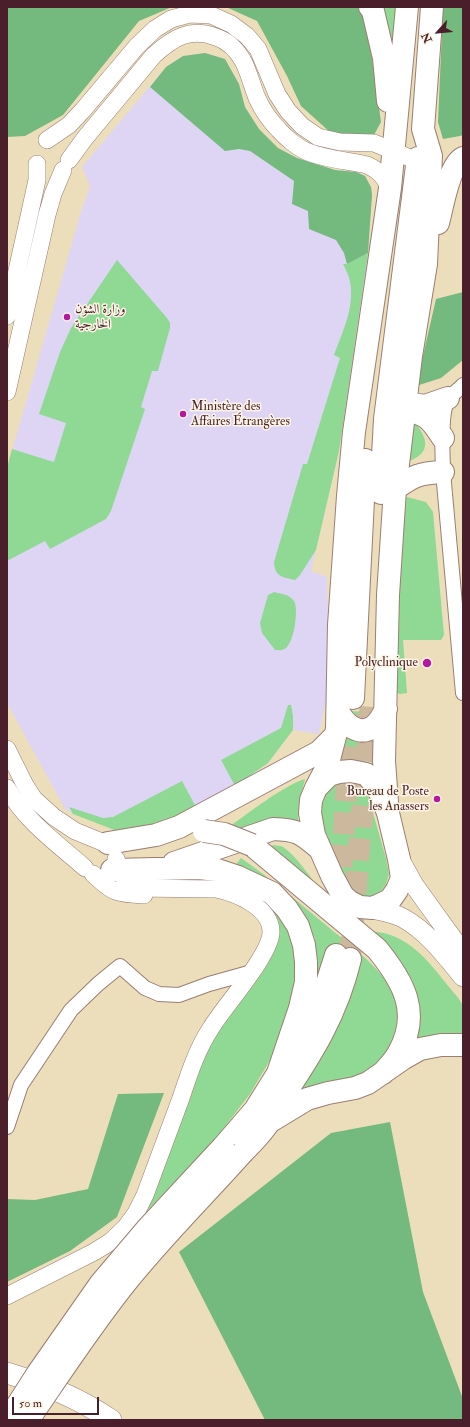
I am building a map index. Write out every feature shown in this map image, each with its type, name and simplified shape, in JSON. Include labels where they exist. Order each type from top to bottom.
[{"type":"highway","points":[[370,7],[373,11],[384,58],[393,152]]},
{"type":"highway","points":[[388,813],[384,762],[362,705],[340,625],[348,496],[354,432],[390,188],[407,7]]},
{"type":"highway","points":[[362,705],[384,420],[417,161],[423,129],[432,7]]},
{"type":"highway","points":[[295,766],[305,763],[333,769],[366,774],[374,783],[381,794],[388,813],[400,859],[402,878],[397,890],[390,900],[373,908],[360,907],[350,902],[343,896],[332,876],[314,835],[310,813],[311,800],[316,788],[333,769],[335,736],[337,729],[362,705],[388,595],[395,490],[405,406],[426,264],[431,156],[423,129]]},
{"type":"highway","points":[[397,324],[426,264],[447,184],[459,160],[463,158]]},
{"type":"highway","points":[[405,406],[425,406],[456,392]]},
{"type":"highway","points":[[405,406],[424,414],[434,424],[443,438]]},
{"type":"highway","points":[[395,490],[412,476],[432,472],[443,472]]},
{"type":"highway","points":[[107,859],[156,835],[179,827],[295,766],[319,752],[335,736]]},
{"type":"highway","points":[[152,869],[273,829],[301,833],[320,849]]},
{"type":"highway","points":[[107,859],[204,831],[224,834],[252,845],[377,949],[391,966],[400,981],[407,998],[409,1014],[406,1036],[398,1054],[383,1073]]},
{"type":"highway","points":[[107,859],[152,869],[199,868],[217,870],[238,877],[272,893],[287,909],[298,926],[306,956],[306,982],[300,1008],[278,1073]]},
{"type":"highway","points":[[28,1420],[83,1340],[124,1285],[184,1216],[212,1188],[255,1110],[310,1022],[327,983],[343,957],[343,985],[331,1016],[304,1066],[278,1104],[269,1122]]},
{"type":"highway","points":[[8,1420],[38,1373],[102,1283],[146,1230],[233,1150],[269,1122],[307,1099],[355,1088],[368,1083],[404,1058],[420,1049],[442,1044],[463,1045]]},
{"type":"main road","points":[[400,859],[414,885],[463,953]]},
{"type":"main road","points":[[360,907],[402,917],[418,928],[437,945],[463,977]]},
{"type":"main road","points":[[7,1373],[64,1393],[91,1406],[111,1420]]},
{"type":"main road","points":[[7,1388],[45,1387]]},
{"type":"street","points":[[7,316],[37,180],[37,164],[35,157],[38,146],[69,125],[137,46],[155,29],[171,19],[190,14],[211,15],[231,24],[247,36],[258,49],[277,94],[288,111],[302,126],[318,137],[340,142],[374,143],[417,161]]},
{"type":"street","points":[[7,392],[47,215],[53,194],[66,165],[85,138],[154,55],[166,44],[192,33],[206,33],[221,39],[234,48],[243,61],[258,100],[267,115],[279,130],[307,152],[367,165],[374,168],[380,172],[390,188]]},
{"type":"street","points":[[37,164],[40,168],[49,173],[54,173],[66,165],[68,150],[62,142],[57,140],[47,140]]},
{"type":"street","points":[[456,392],[443,416],[443,472],[463,693]]},
{"type":"street","points":[[7,749],[25,786],[34,799],[54,817],[75,831],[107,859],[132,887],[137,889],[216,889],[225,891],[259,908],[269,921],[271,929],[269,943],[252,972],[221,1013],[201,1045],[145,1195],[136,1213],[125,1228],[110,1242],[94,1252],[7,1296]]},
{"type":"street","points":[[7,788],[17,806],[28,818],[107,859]]},
{"type":"street","points":[[107,859],[108,889],[119,894],[216,896],[240,898]]},
{"type":"street","points":[[7,1127],[21,1085],[71,1010],[98,984],[120,966],[145,988],[159,994],[180,995],[209,984],[252,972]]},
{"type":"shaded area","name":"Ministère des Affaires Étrangères","points":[[205,53],[225,59],[239,84],[245,107],[259,129],[278,148],[297,158],[335,170],[356,172],[365,176],[371,187],[372,195],[367,265],[339,451],[311,571],[327,577],[329,685],[319,734],[293,730],[268,763],[239,784],[157,826],[73,814],[65,809],[7,703],[7,468],[81,212],[90,186],[82,167],[166,67],[183,56]]},
{"type":"green space","points":[[7,7],[172,7],[139,21],[63,115],[25,136],[7,137]]},
{"type":"green space","points":[[226,7],[361,7],[366,15],[381,122],[374,135],[331,133],[301,106],[287,76],[257,21]]},
{"type":"green space","points":[[378,7],[399,7],[398,60]]},
{"type":"green space","points":[[443,7],[463,7],[463,135],[443,139],[438,122]]},
{"type":"green space","points":[[205,53],[225,59],[239,84],[245,107],[259,129],[278,148],[297,158],[335,170],[356,172],[365,176],[371,187],[372,195],[368,253],[347,264],[344,253],[336,240],[309,229],[308,211],[292,204],[294,181],[250,151],[239,149],[225,151],[150,87],[166,67],[183,56]]},
{"type":"green space","points":[[368,253],[339,451],[316,550],[300,575],[295,580],[286,578],[280,576],[276,571],[274,562],[303,464],[307,464],[340,358],[334,355],[347,320],[351,301],[350,282],[343,264],[347,264]]},
{"type":"green space","points":[[117,260],[167,318],[170,323],[170,328],[158,371],[152,371],[141,407],[145,409],[111,511],[106,519],[50,549],[45,541],[7,561],[7,468],[12,449],[54,462],[66,423],[39,414],[60,352],[71,328]]},
{"type":"green space","points":[[463,292],[463,360],[441,378],[416,386],[436,299]]},
{"type":"green space","points":[[414,421],[425,439],[425,444],[421,454],[408,462]]},
{"type":"green space","points":[[403,496],[426,502],[433,512],[444,635],[441,640],[403,640],[407,693],[400,694],[395,692]]},
{"type":"green space","points":[[274,592],[290,597],[294,601],[296,611],[295,625],[289,645],[283,650],[275,650],[262,633],[260,623],[268,595]]},
{"type":"green space","points":[[288,705],[291,705],[293,730],[268,763],[235,786],[221,760],[281,728]]},
{"type":"green space","points":[[344,711],[378,712],[366,725]]},
{"type":"green space","points":[[344,727],[379,728],[378,766],[359,758],[338,756]]},
{"type":"green space","points":[[305,779],[299,803],[298,821],[288,819],[240,831],[227,828],[276,794]]},
{"type":"green space","points":[[182,781],[196,807],[157,826],[117,831],[73,814],[69,807],[103,818],[113,817]]},
{"type":"green space","points":[[347,782],[355,783],[364,789],[369,799],[386,858],[389,874],[386,884],[379,894],[371,898],[361,898],[341,882],[316,805],[328,789]]},
{"type":"green space","points":[[274,845],[283,847],[294,856],[324,897],[267,848]]},
{"type":"green space","points":[[241,858],[276,884],[357,951],[373,965],[391,989],[397,1010],[397,1020],[392,1041],[381,1059],[366,1072],[347,1081],[295,1096],[309,1004],[315,938],[295,910],[234,867]]},
{"type":"green space","points":[[199,873],[264,900],[279,915],[287,926],[295,943],[296,980],[284,1029],[273,1055],[250,1094],[213,1142],[139,1219],[196,1065],[266,961],[267,909],[131,877]]},
{"type":"green space","points":[[365,931],[390,935],[401,940],[411,946],[429,962],[462,1004],[464,1015],[463,1038],[417,1039],[416,993],[411,980],[385,950]]},
{"type":"green space","points":[[164,1093],[117,1217],[70,1251],[7,1282],[7,1199],[35,1200],[88,1189],[118,1094]]},
{"type":"green space","points":[[390,1122],[423,1292],[463,1399],[463,1420],[265,1420],[179,1252],[331,1133]]},
{"type":"tunnel","points":[[339,900],[353,698]]},
{"type":"tunnel","points":[[350,959],[371,702]]},
{"type":"place","name":"وزارة الشؤن الخارجية","points":[[67,317]]},
{"type":"place","name":"Ministère des Affaires Étrangères","points":[[183,414]]},
{"type":"place","name":"Polyclinique","points":[[427,663]]},
{"type":"place","name":"Bureau de Poste les Anassers","points":[[437,799]]}]
